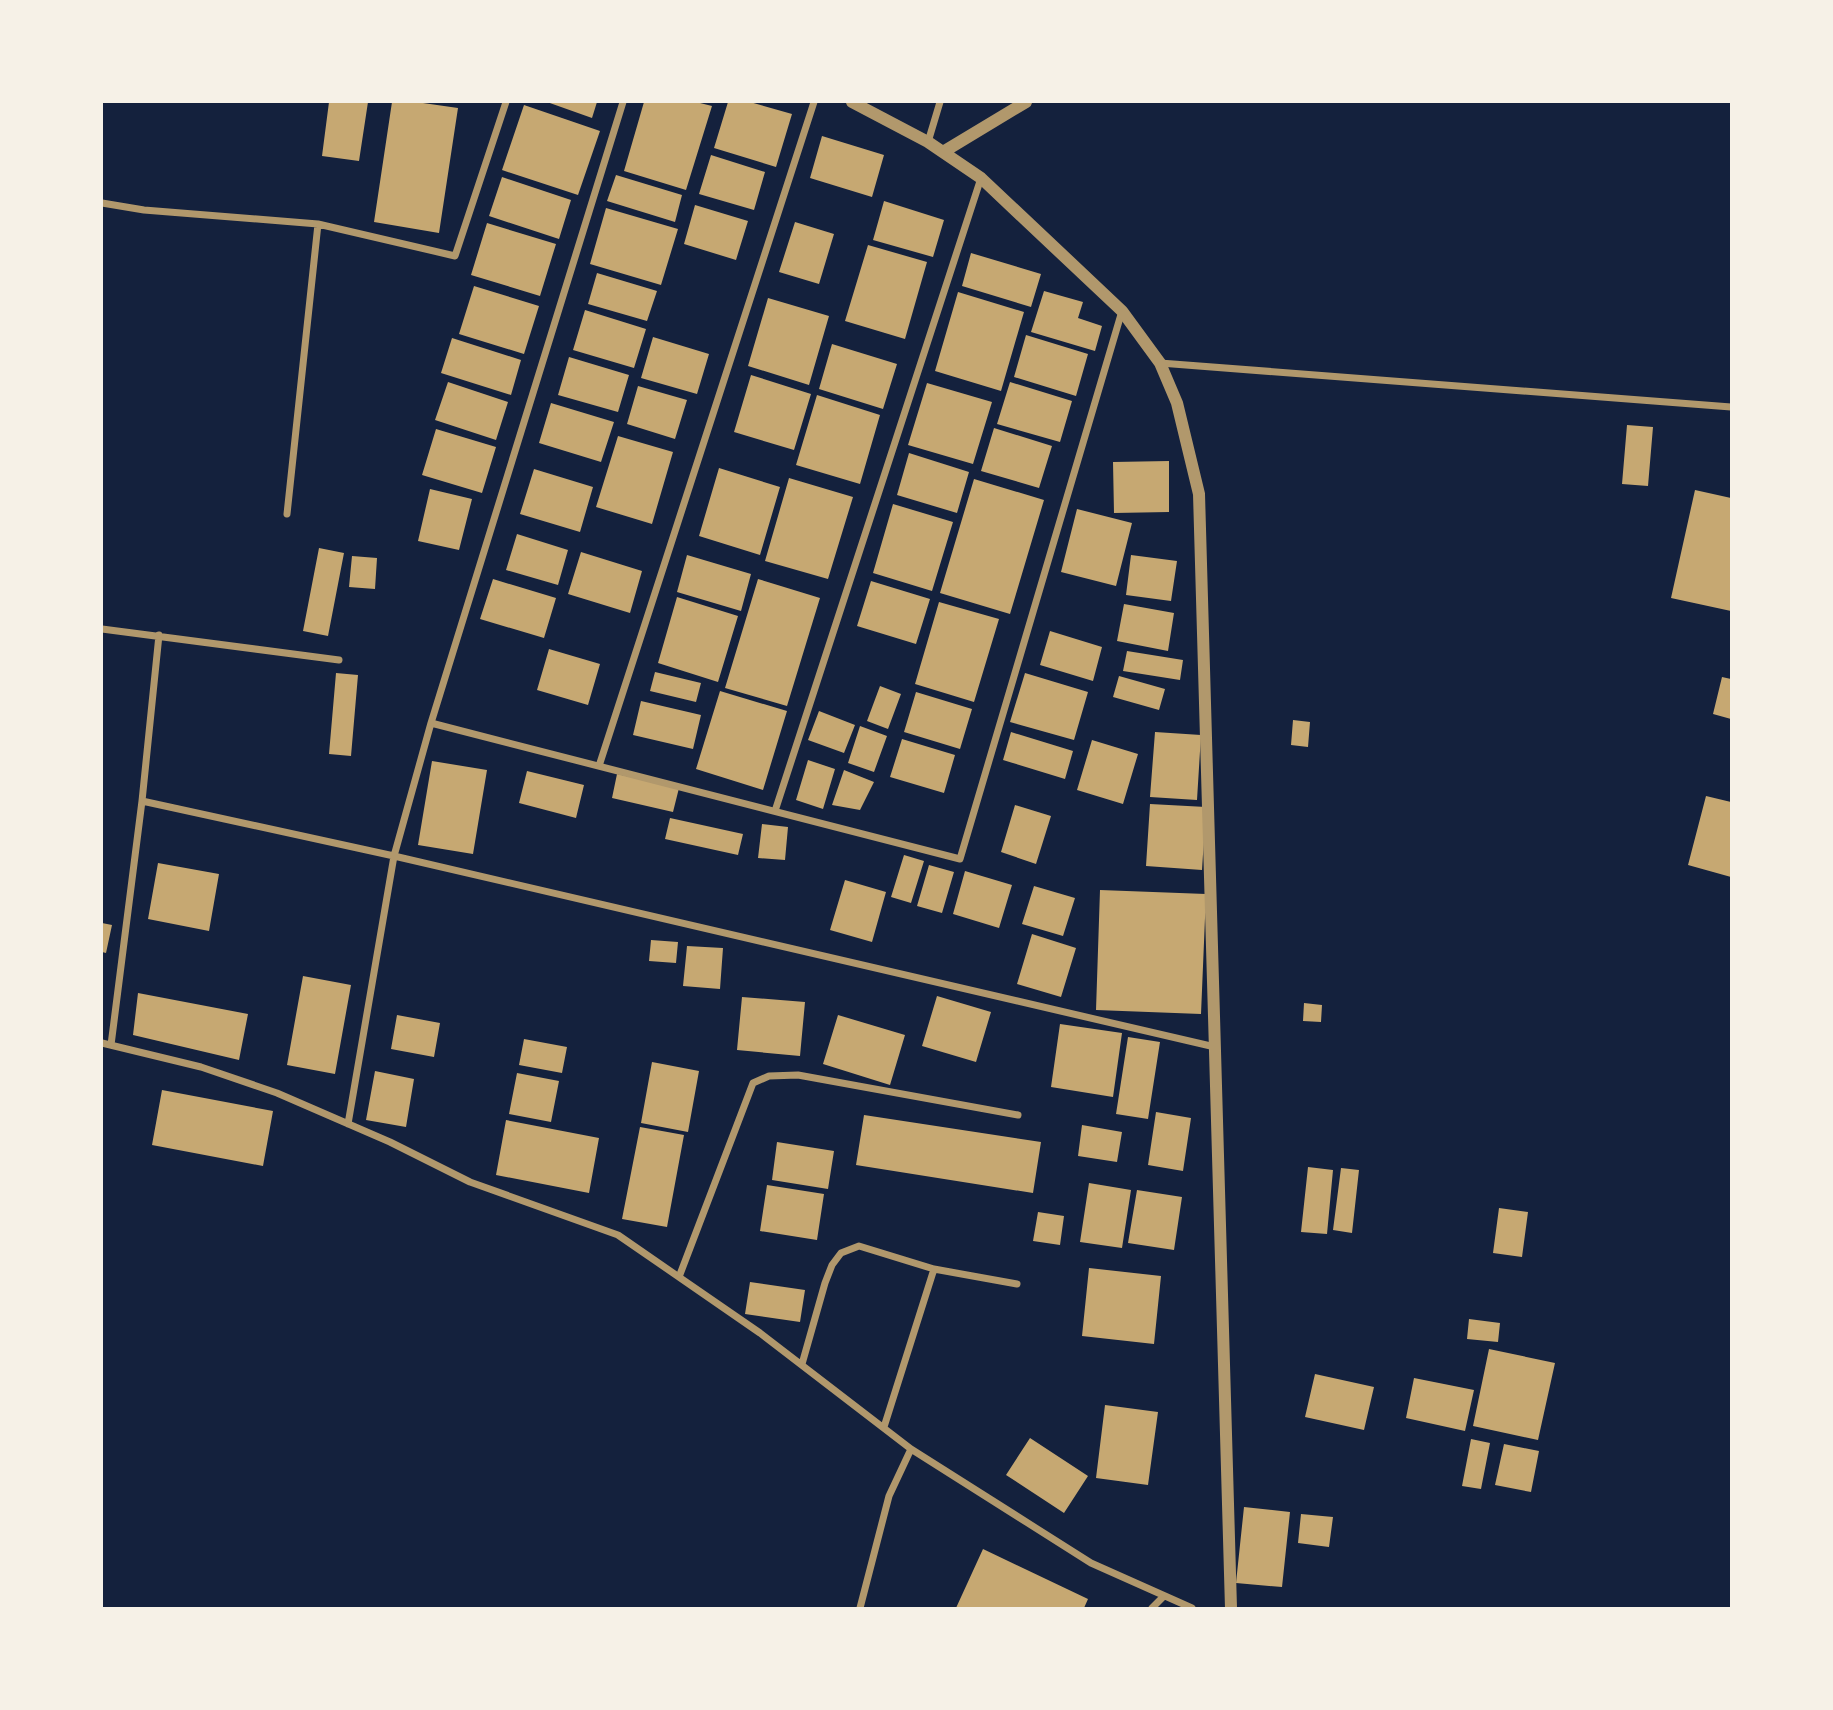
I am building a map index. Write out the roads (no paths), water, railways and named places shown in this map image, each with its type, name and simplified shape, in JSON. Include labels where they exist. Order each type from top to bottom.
[{"type":"street","points":[[102,203],[144,210],[318,224],[456,256],[506,102]]},
{"type":"street","points":[[348,1124],[394,856],[431,723],[623,102]]},
{"type":"street","points":[[599,766],[814,102]]},
{"type":"street","points":[[852,102],[928,142],[981,178],[1122,311],[1160,363],[1177,403],[1199,494],[1231,1608]]},
{"type":"street","points":[[928,142],[940,102]]},
{"type":"street","points":[[943,152],[1026,102]]},
{"type":"street","points":[[775,811],[981,178]]},
{"type":"street","points":[[287,514],[318,224]]},
{"type":"street","points":[[431,723],[960,859],[1122,311]]},
{"type":"street","points":[[1160,363],[1731,407]]},
{"type":"street","points":[[102,629],[339,660]]},
{"type":"street","points":[[111,1045],[142,801],[159,635]]},
{"type":"street","points":[[142,801],[394,856],[1215,1047]]},
{"type":"street","points":[[102,1043],[201,1067],[277,1093],[470,1182],[618,1236],[802,1364],[911,1449],[1091,1563],[1192,1608]]},
{"type":"street","points":[[679,1277],[753,1083],[769,1076],[798,1075],[1018,1115]]},
{"type":"street","points":[[802,1364],[832,1265],[841,1253],[859,1246],[934,1269],[1017,1284]]},
{"type":"street","points":[[884,1427],[934,1269]]},
{"type":"street","points":[[860,1608],[890,1496],[911,1449]]},
{"type":"street","points":[[1152,1608],[1164,1596]]}]
